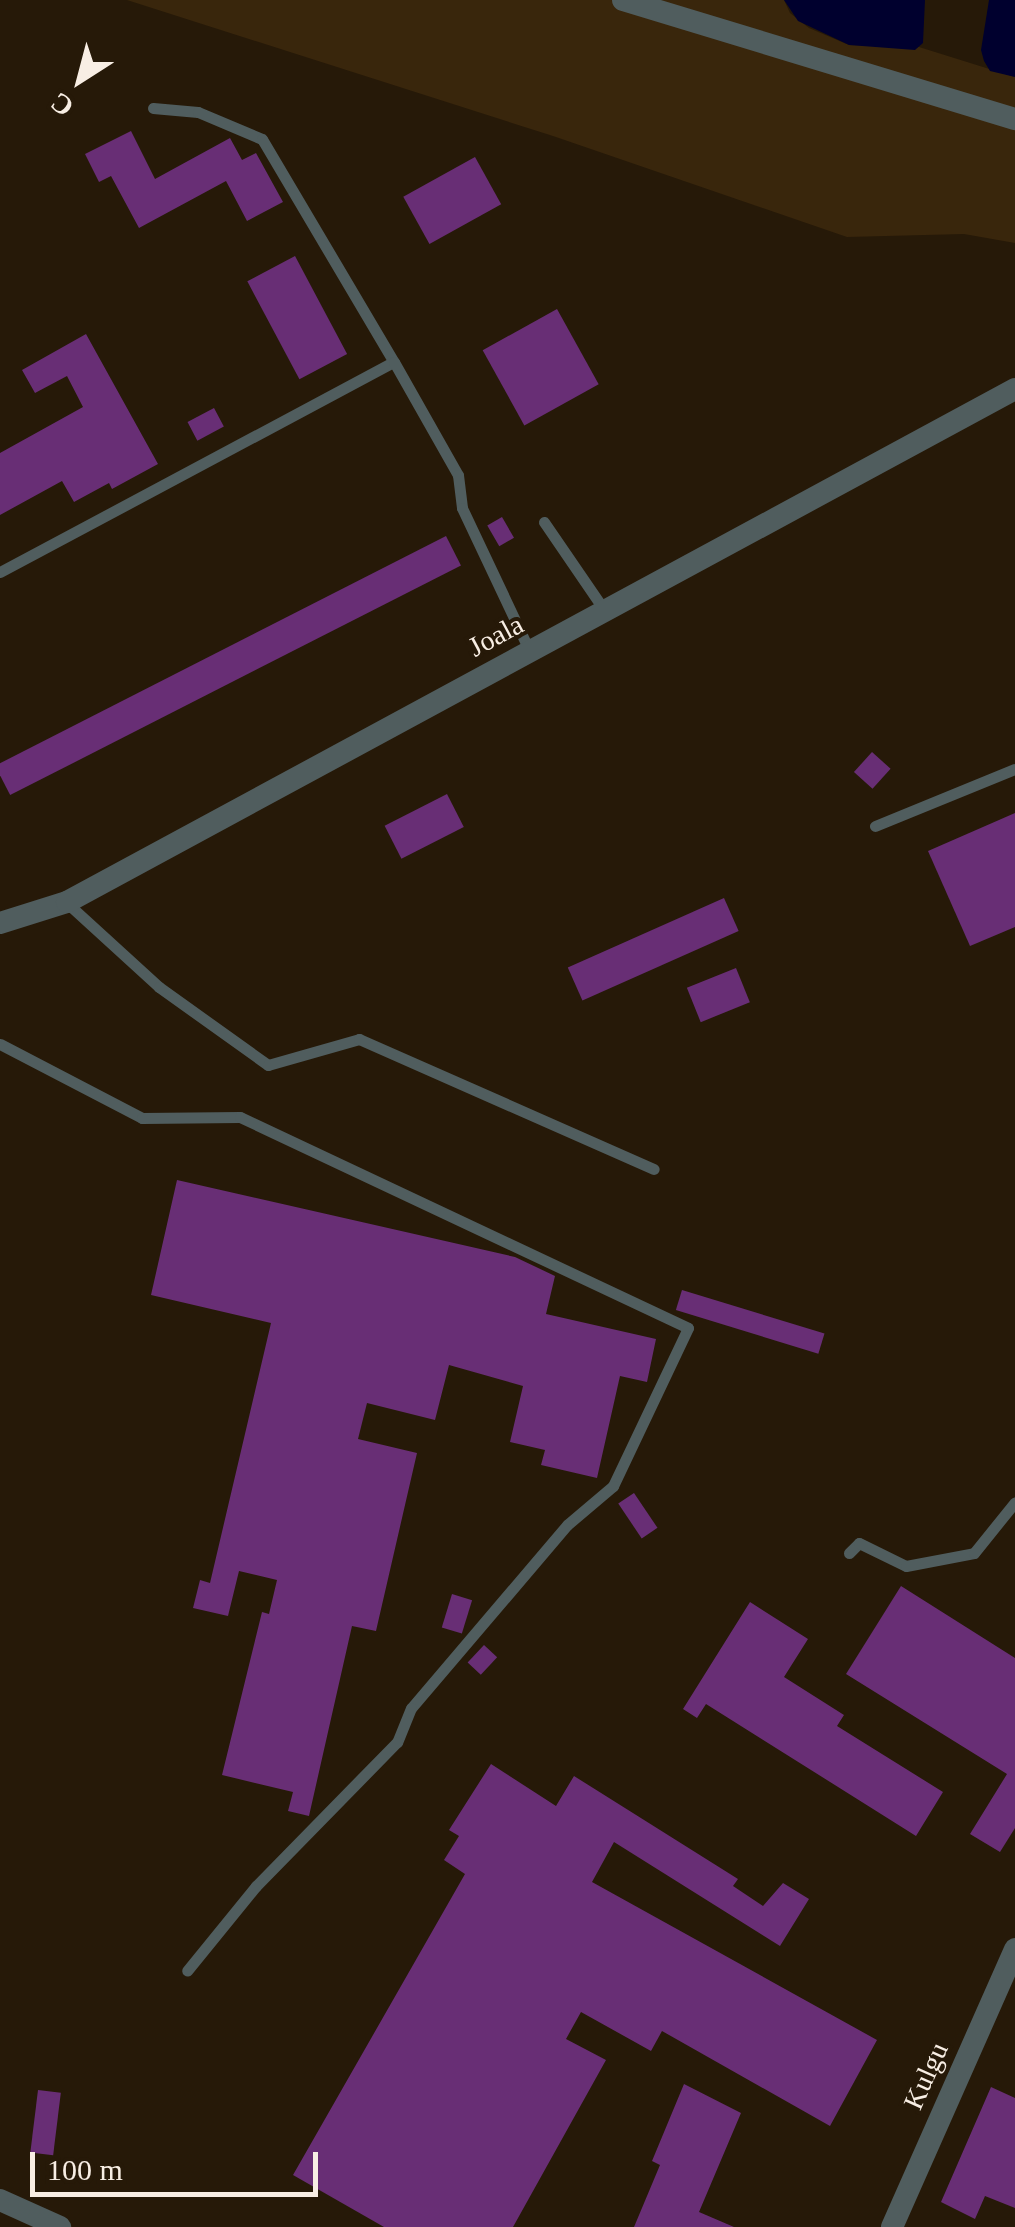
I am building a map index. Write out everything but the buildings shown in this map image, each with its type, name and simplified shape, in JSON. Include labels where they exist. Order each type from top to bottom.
[{"type":"street","points":[[623,0],[1015,119]]},
{"type":"street","name":"Joala","points":[[2,916],[67,902],[1015,389]]},
{"type":"street","name":"Kulgu","points":[[892,2227],[1015,1949]]},
{"type":"street","points":[[0,2200],[60,2227]]},
{"type":"lane","points":[[153,108],[198,112],[262,139],[458,475],[462,508],[530,652]]},
{"type":"lane","points":[[0,572],[394,362]]},
{"type":"lane","points":[[544,522],[604,611]]},
{"type":"lane","points":[[875,826],[1015,769]]},
{"type":"lane","points":[[67,902],[159,988],[268,1065],[359,1039],[654,1169]]},
{"type":"lane","points":[[0,1044],[142,1118],[240,1117],[688,1328],[613,1486],[567,1526],[411,1708],[397,1742],[256,1886],[187,1971]]},
{"type":"lane","points":[[850,1553],[858,1543],[906,1566],[974,1553],[1015,1502]]},
{"type":"shaded area","points":[[127,0],[784,0],[790,13],[809,28],[849,45],[919,47],[1015,77],[1015,243],[964,234],[847,237],[553,136]]},
{"type":"water","points":[[784,0],[925,0],[923,43],[915,50],[849,45],[798,21]]},
{"type":"water","points":[[989,0],[1015,0],[1015,77],[990,71],[984,61],[981,50]]}]
